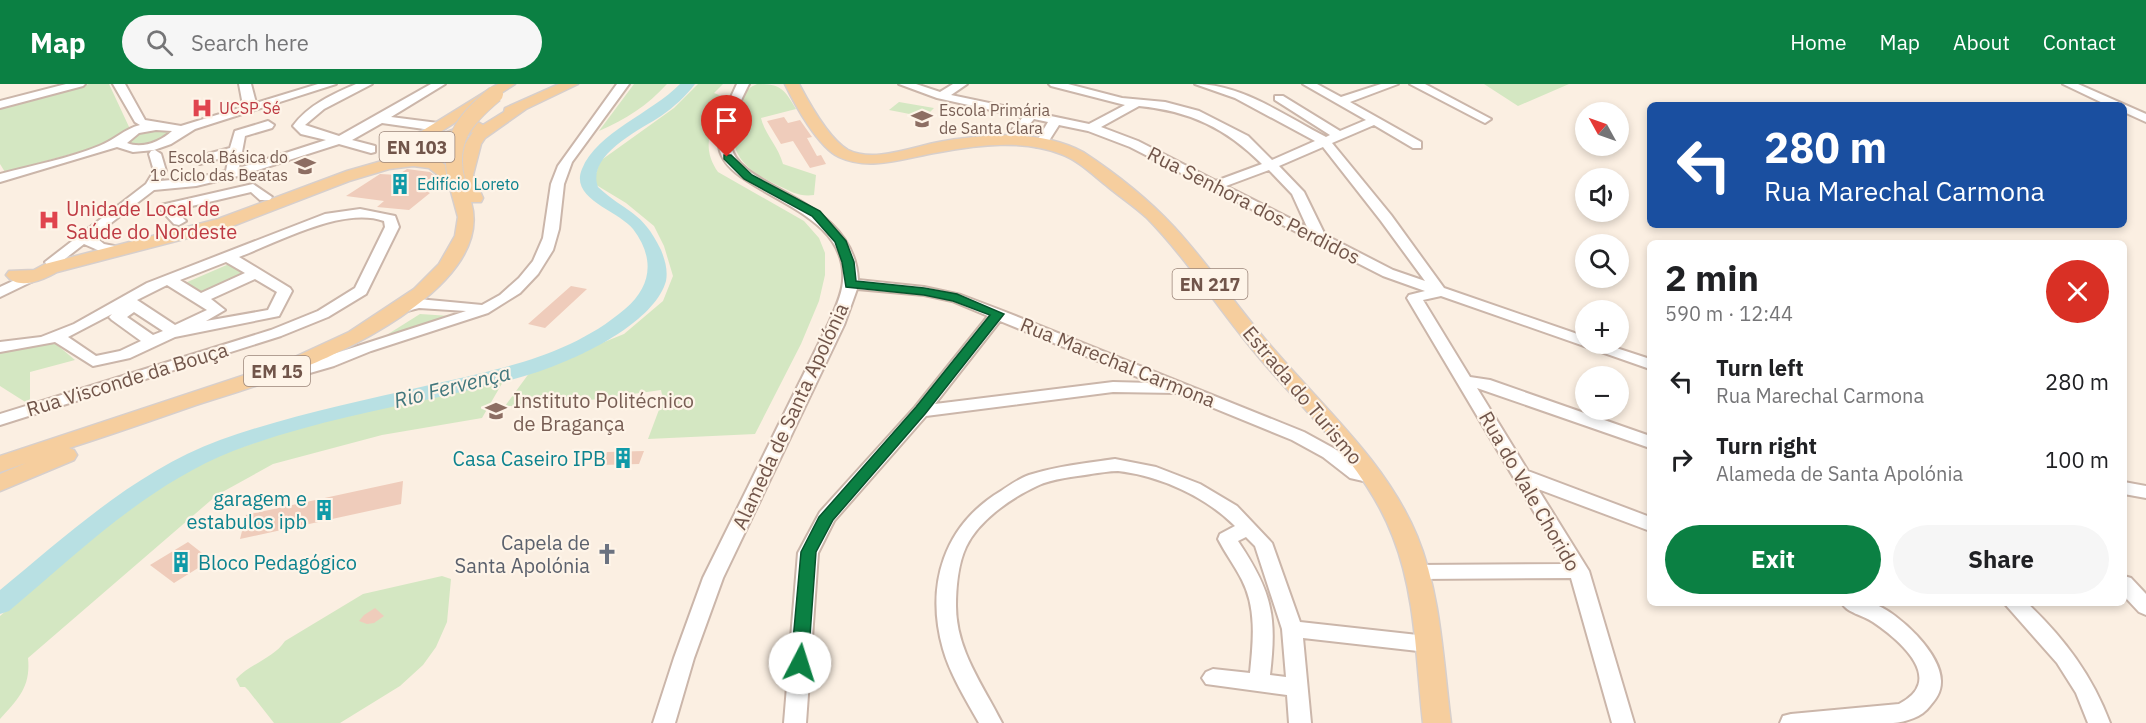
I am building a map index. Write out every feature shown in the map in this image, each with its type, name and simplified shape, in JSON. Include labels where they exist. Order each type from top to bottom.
[{"type":"main road","name":"EM 15","points":[[0,483],[127,433],[296,372],[362,342],[434,301],[459,270],[476,241],[480,224],[479,211],[461,178],[452,168],[456,140],[473,113],[504,89],[518,84]]},
{"type":"main road","points":[[520,106],[506,102],[506,99],[526,84]]},
{"type":"main road","name":"EN 103","points":[[13,276],[44,273],[50,264],[224,223],[339,179],[571,84]]},
{"type":"main road","name":"Estrada do Turismo","points":[[790,85],[831,143],[840,152],[852,157],[880,158],[967,142],[1010,141],[1041,144],[1067,151],[1081,158],[1152,213],[1268,357],[1331,426],[1372,477],[1404,534],[1417,572],[1437,723]]},
{"type":"main road","points":[[313,188],[408,144],[504,89]]},
{"type":"main road","points":[[339,179],[387,164],[413,161],[434,164],[461,178],[471,168],[470,150],[476,138],[520,106]]},
{"type":"main road","name":"EN 103","points":[[50,264],[114,250],[223,221],[520,106]]},
{"type":"main road","name":"EM 15","points":[[0,464],[291,366],[356,336],[403,308],[439,276],[460,247],[467,217],[461,178]]},
{"type":"street","points":[[0,105],[79,84]]},
{"type":"street","points":[[119,84],[138,126]]},
{"type":"street","points":[[245,84],[248,100],[254,108]]},
{"type":"street","points":[[122,145],[138,126],[156,126],[177,130],[330,84]]},
{"type":"street","points":[[366,84],[315,111],[303,119],[299,126],[305,131],[371,149]]},
{"type":"street","points":[[151,186],[207,179],[232,173],[339,140],[381,119],[439,84]]},
{"type":"street","points":[[296,372],[483,310],[503,300],[535,267],[550,237],[555,191],[564,166],[623,84]]},
{"type":"street","points":[[941,96],[961,84]]},
{"type":"street","points":[[1055,84],[1136,103],[1165,105],[1195,113],[1245,139],[1298,192],[1318,236]]},
{"type":"street","points":[[1201,84],[1239,96],[1323,141],[1386,218],[1440,292],[1414,298]]},
{"type":"street","points":[[1309,84],[1416,145]]},
{"type":"street","points":[[1340,101],[1374,86],[1392,84]]},
{"type":"street","points":[[1416,84],[1485,119]]},
{"type":"street","points":[[2069,84],[2110,102]]},
{"type":"street","name":"Alameda de Santa Apolónia","points":[[664,723],[684,658],[713,578],[836,324],[850,284],[848,262],[841,241],[816,213],[748,177],[727,157],[722,140],[729,113],[744,86]]},
{"type":"street","name":"Rua Senhora dos Perdidos","points":[[912,86],[941,96],[1091,128],[1134,144],[1388,273],[1575,338]]},
{"type":"street","points":[[1279,98],[1339,135]]},
{"type":"street","points":[[1091,128],[1136,103]]},
{"type":"street","points":[[2127,109],[2146,118]]},
{"type":"street","points":[[1010,141],[1032,114]]},
{"type":"street","points":[[381,119],[438,127]]},
{"type":"street","points":[[1041,144],[1047,131],[1057,120]]},
{"type":"street","points":[[1216,185],[1271,165],[1374,120]]},
{"type":"street","points":[[232,173],[239,134],[268,125]]},
{"type":"street","points":[[0,178],[122,145],[158,149],[177,130]]},
{"type":"street","points":[[50,264],[151,186],[160,171],[158,149]]},
{"type":"street","points":[[200,160],[236,150]]},
{"type":"street","points":[[207,179],[217,196]]},
{"type":"street","points":[[179,221],[166,208],[253,188],[265,196]]},
{"type":"street","name":"Rua Visconde da Bouça","points":[[0,347],[44,341],[80,327],[169,280],[330,217],[353,213],[375,213],[390,219],[392,227],[361,291],[323,314],[276,333],[4,414]]},
{"type":"street","points":[[87,236],[88,241],[93,245],[114,250]]},
{"type":"street","points":[[152,342],[117,317],[129,302],[176,332],[274,313],[285,291],[228,257]]},
{"type":"street","points":[[200,299],[256,273]]},
{"type":"street","name":"Rua do Vale Chorido","points":[[1388,273],[1414,298],[1466,381],[1578,571],[1623,723]]},
{"type":"street","points":[[0,291],[13,276]]},
{"type":"street","points":[[57,336],[93,361],[124,355],[218,310],[169,280]]},
{"type":"street","name":"Rua Marechal Carmona","points":[[850,284],[924,291],[957,298],[1298,436],[1329,453],[1356,474],[1372,477]]},
{"type":"street","points":[[403,308],[412,304],[434,301],[475,308],[503,300]]},
{"type":"street","points":[[795,723],[808,552],[826,517],[921,411],[998,314]]},
{"type":"street","points":[[1620,354],[1647,363]]},
{"type":"street","points":[[1113,387],[1120,377],[1118,362]]},
{"type":"street","points":[[1466,381],[1484,384],[1647,441]]},
{"type":"street","points":[[940,386],[949,397],[963,405]]},
{"type":"street","points":[[921,411],[1113,387],[1189,390]]},
{"type":"street","points":[[1298,436],[1316,434],[1331,426]]},
{"type":"street","points":[[992,723],[974,694],[953,650],[946,607],[950,568],[956,547],[969,527],[998,501],[1033,480],[1071,471],[1115,465],[1150,471],[1194,488],[1231,511],[1263,543],[1292,628],[1300,723]]},
{"type":"street","points":[[1523,476],[1647,523]]},
{"type":"street","points":[[2127,489],[2146,492]]},
{"type":"street","points":[[1248,528],[1227,539],[1246,569],[1260,598],[1263,642],[1259,682]]},
{"type":"street","points":[[1417,572],[1578,571]]},
{"type":"street","points":[[2127,586],[2146,607]]},
{"type":"street","points":[[1791,723],[1902,713],[1915,708],[1930,691],[1931,678],[1926,661],[1915,644],[1884,619],[1858,606]]},
{"type":"street","points":[[2017,606],[2041,628],[2065,656],[2082,682],[2098,723]]},
{"type":"street","points":[[1292,628],[1426,645]]},
{"type":"street","points":[[1213,678],[1297,687]]},
{"type":"green space","points":[[89,84],[109,84],[130,129],[115,137],[108,144],[5,172],[0,164],[0,108]]},
{"type":"green space","points":[[634,84],[667,84],[636,111],[599,131]]},
{"type":"green space","points":[[698,84],[723,84],[714,93],[724,97],[712,125],[709,144],[709,153],[718,172],[804,221],[819,238],[825,253],[825,275],[819,301],[801,344],[755,434],[648,439],[663,399],[661,390],[548,406],[505,406],[530,372],[624,334],[663,301],[673,276],[664,246],[654,226],[626,203],[593,183],[600,161],[674,108]]},
{"type":"green space","points":[[757,84],[772,85],[781,89],[796,109],[761,118],[783,164],[816,175],[814,195],[796,194],[767,180],[740,158],[733,138],[737,112],[746,92]]},
{"type":"green space","points":[[1484,84],[1569,84],[1518,106]]},
{"type":"green space","points":[[899,102],[934,108],[925,117],[889,110]]},
{"type":"green space","points":[[148,129],[172,130],[172,133],[156,142],[144,145],[126,143],[129,137]]},
{"type":"green space","points":[[229,264],[247,275],[203,295],[185,283]]},
{"type":"green space","points":[[420,314],[450,316],[385,336]]},
{"type":"green space","points":[[45,342],[56,344],[75,360],[30,372],[30,405],[0,386],[0,349]]},
{"type":"green space","points":[[504,380],[482,418],[382,435],[273,464],[217,495],[28,658],[27,677],[22,692],[0,719],[0,616],[96,532],[147,494],[202,461],[315,422]]},
{"type":"green space","points":[[442,576],[451,579],[447,622],[436,647],[423,665],[400,686],[340,723],[274,723],[248,690],[240,687],[236,679],[275,652],[285,641],[363,594]]},
{"type":"building","points":[[784,117],[788,123],[800,120],[812,137],[807,138],[817,156],[821,155],[826,164],[810,168],[793,141],[781,144],[767,121]]},
{"type":"building","name":"Edifício Loreto","points":[[407,169],[430,172],[440,179],[426,191],[430,193],[409,210],[377,207],[384,201],[346,196],[380,174],[398,175]]},
{"type":"building","points":[[571,286],[587,289],[545,328],[528,324]]},
{"type":"building","name":"Casa Caseiro IPB","points":[[644,451],[639,464],[601,465],[607,452]]},
{"type":"building","name":"garagem e estabulos ipb","points":[[403,481],[401,504],[240,539],[246,515]]},
{"type":"building","name":"Bloco Pedagógico","points":[[188,542],[211,560],[174,583],[150,565]]},
{"type":"building","points":[[375,608],[384,616],[374,623],[367,624],[359,621],[364,615]]},
{"type":"waterway","name":"Rio Fervença","points":[[0,604],[137,494],[196,459],[251,437],[301,423],[530,368],[578,349],[621,322],[640,306],[653,289],[658,270],[656,258],[639,226],[592,190],[588,181],[589,172],[596,156],[604,148],[624,132],[657,112],[688,84]]},
{"type":"place","name":"UCSP Sé","points":[[202,108]]},
{"type":"place","name":"Escola Primária de Santa Clara","points":[[922,119]]},
{"type":"place","name":"Escola Básica do 1º Ciclo das Beatas","points":[[305,166]]},
{"type":"place","name":"Edifício Loreto","points":[[400,184]]},
{"type":"place","name":"Unidade Local de Saúde do Nordeste","points":[[49,220]]},
{"type":"place","name":"Instituto Politécnico de Bragança","points":[[496,411]]},
{"type":"place","name":"Casa Caseiro IPB","points":[[623,458]]},
{"type":"place","name":"garagem e estabulos ipb","points":[[324,510]]},
{"type":"place","name":"Capela de Santa Apolónia","points":[[607,554]]},
{"type":"place","name":"Bloco Pedagógico","points":[[181,562]]},
{"type":"route","points":[[727,157],[748,177],[816,213],[841,241],[848,262],[850,284],[924,291],[957,298],[998,314],[921,411],[826,517],[808,552],[800,663]]}]
